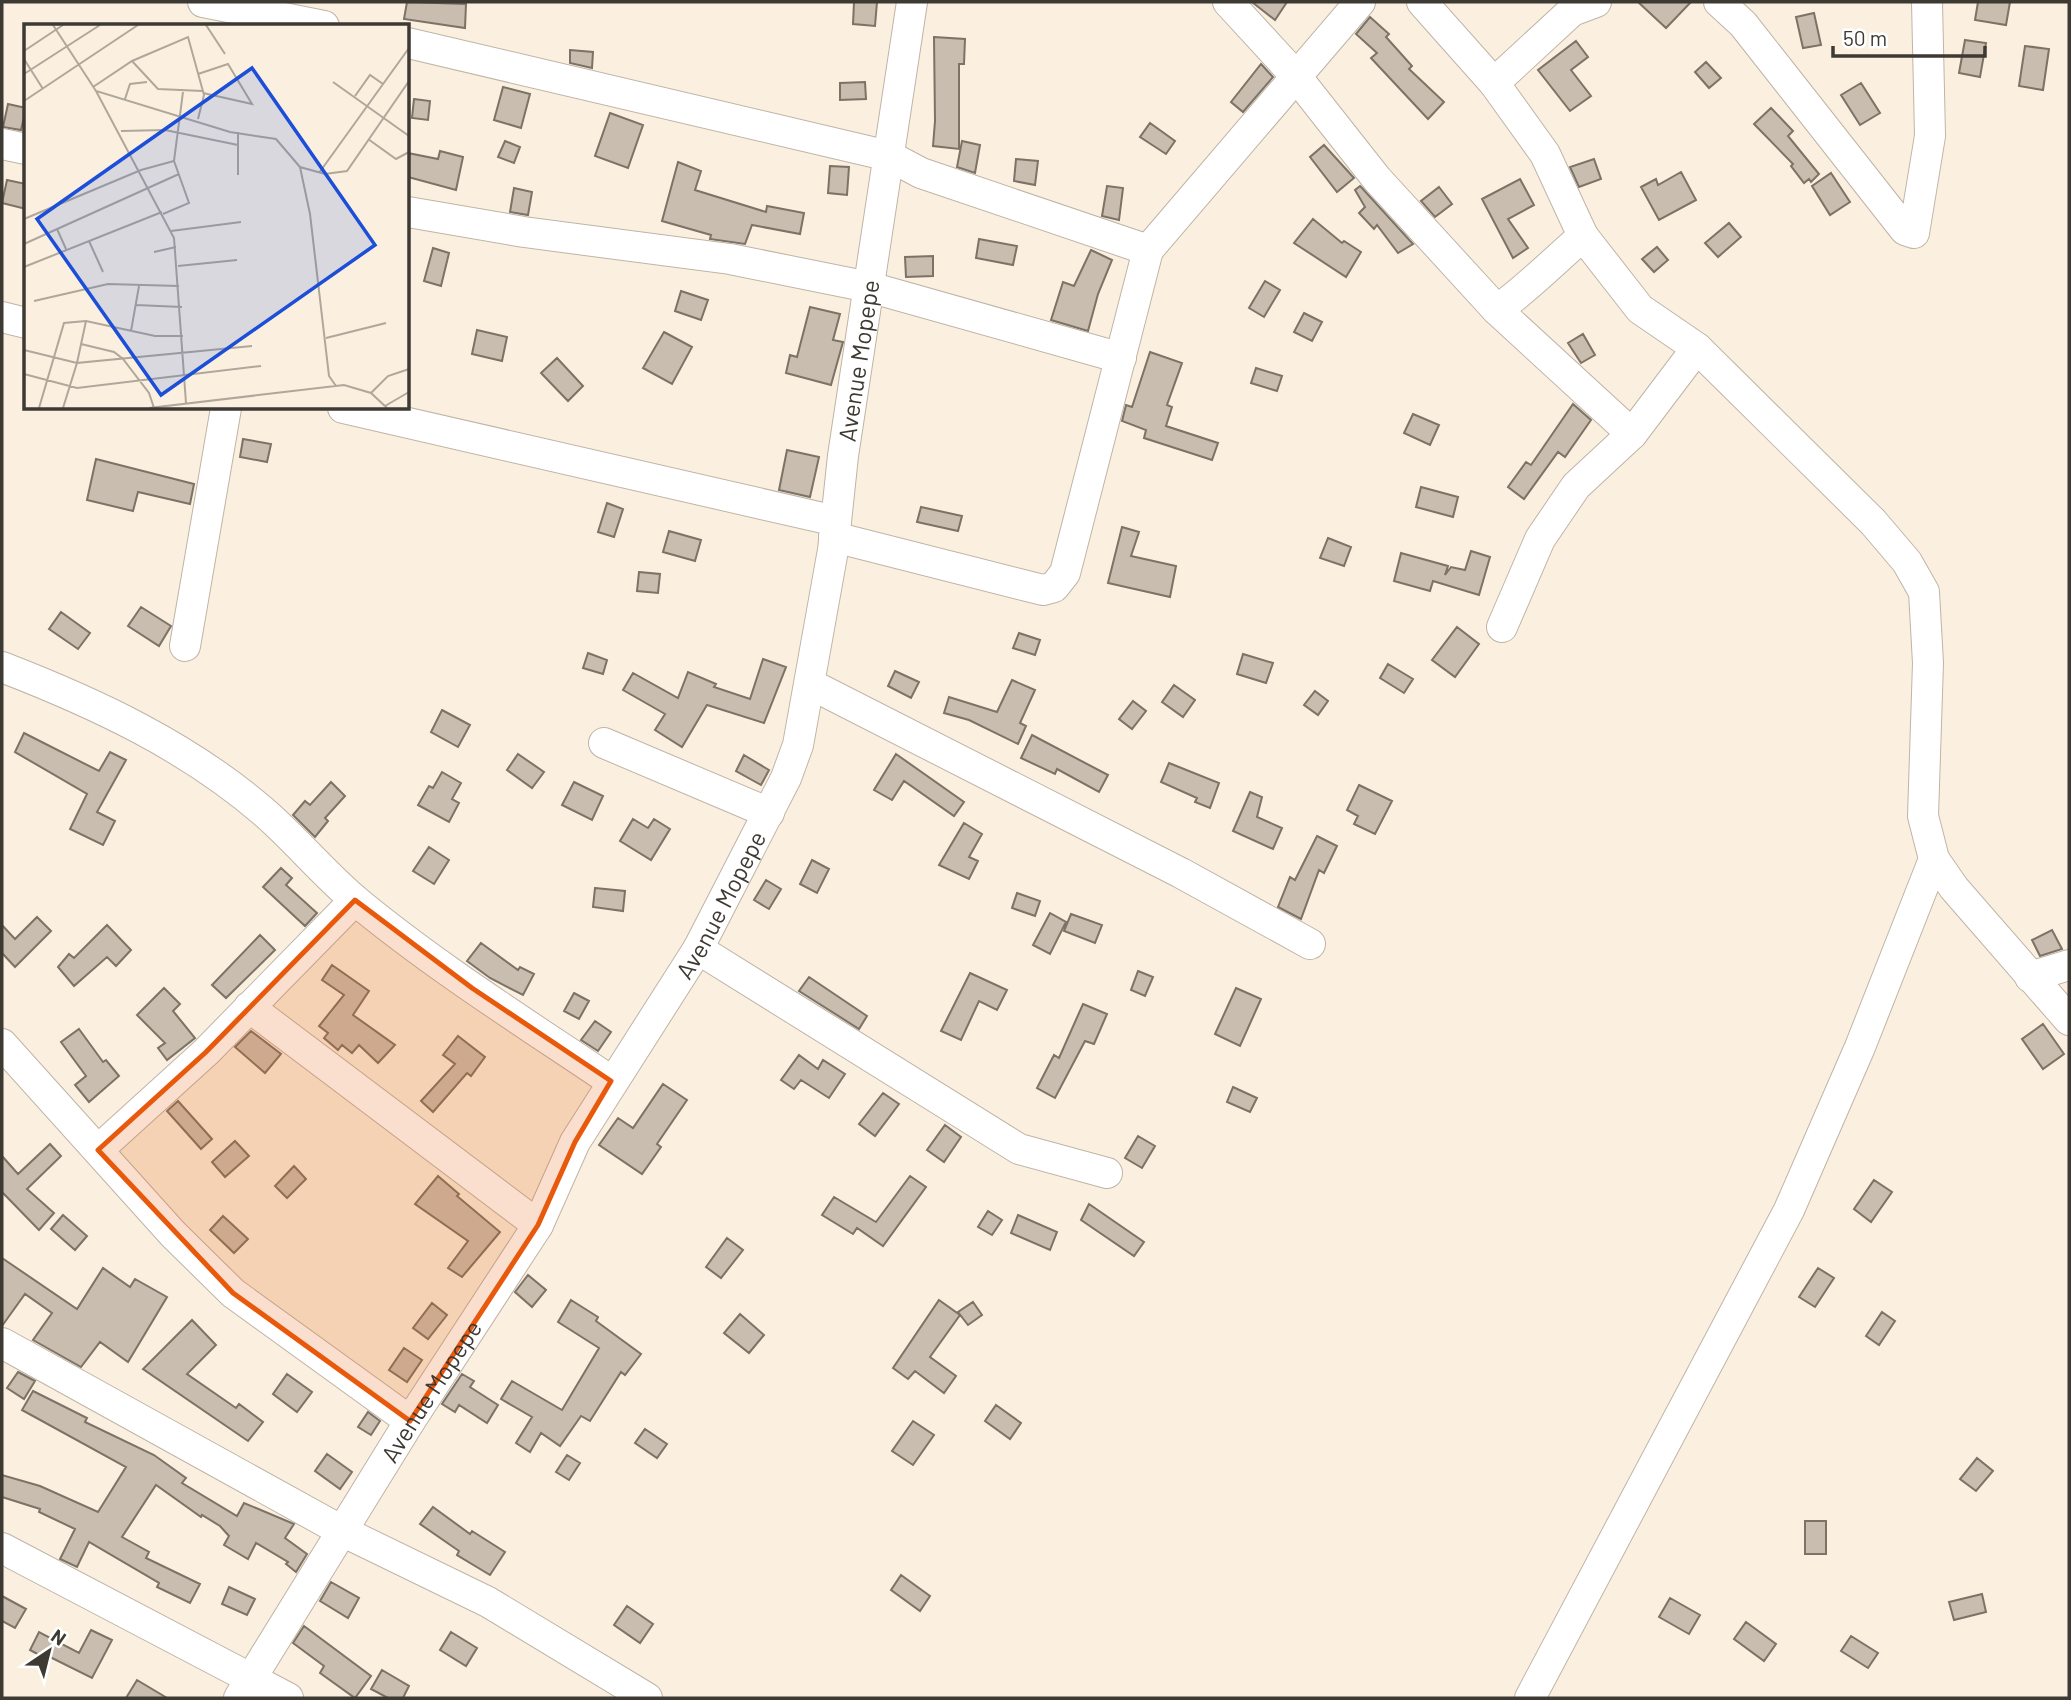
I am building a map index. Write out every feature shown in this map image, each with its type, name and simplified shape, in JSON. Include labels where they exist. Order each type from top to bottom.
[{"type":"street","points":[[203,2],[314,24]]},
{"type":"street","name":"Avenue Mopepe","points":[[246,1688],[410,1421],[538,1224],[575,1142],[611,1081],[698,949],[786,778],[798,745],[810,684],[912,2]]},
{"type":"street","points":[[1228,2],[1295,75],[1377,178],[1497,310],[1632,434]]},
{"type":"street","points":[[351,410],[835,529],[1043,590],[1054,587],[1065,573],[1148,250],[1360,2]]},
{"type":"street","points":[[1422,2],[1494,83],[1545,154],[1583,236],[1640,309],[1697,348],[1873,522],[1907,562],[1924,592],[1928,663],[1923,816],[1934,859],[2069,1020]]},
{"type":"street","points":[[1494,83],[1572,11],[1596,2]]},
{"type":"street","points":[[1719,2],[1743,24],[1905,230],[1914,233],[1930,136],[1927,2]]},
{"type":"street","points":[[410,43],[889,156],[921,173],[1148,250]]},
{"type":"street","points":[[2,144],[24,149]]},
{"type":"street","points":[[410,212],[524,232],[730,259],[869,287],[1121,358]]},
{"type":"street","points":[[1497,310],[1528,287],[1541,271],[1583,236]]},
{"type":"street","points":[[2,317],[24,322]]},
{"type":"street","points":[[1502,627],[1540,539],[1576,486],[1632,434],[1697,348]]},
{"type":"street","points":[[185,646],[226,410]]},
{"type":"street","points":[[2,667],[98,706],[163,740],[263,811],[355,900],[472,988],[611,1081]]},
{"type":"street","points":[[810,684],[1181,873],[1310,944]]},
{"type":"street","points":[[604,743],[769,813]]},
{"type":"street","points":[[1530,1698],[1789,1210],[1860,1047],[1934,859]]},
{"type":"street","points":[[98,1150],[206,1052],[355,900]]},
{"type":"street","points":[[698,949],[1019,1149],[1107,1173]]},
{"type":"street","points":[[2031,977],[2069,965]]},
{"type":"street","points":[[248,1007],[538,1224]]},
{"type":"street","points":[[2,1044],[173,1234],[233,1293],[410,1421]]},
{"type":"street","points":[[2,1343],[342,1531],[488,1602],[647,1698]]},
{"type":"street","points":[[2,1548],[246,1688],[288,1698]]},
{"type":"highlighted area","points":[[355,900],[472,988],[611,1081],[575,1142],[538,1225],[410,1421],[233,1293],[98,1150],[206,1052]]},
{"type":"building","points":[[407,2],[466,4],[465,28],[404,19]]},
{"type":"building","points":[[854,2],[877,2],[875,26],[853,24]]},
{"type":"building","points":[[1252,2],[1287,2],[1275,20]]},
{"type":"building","points":[[1638,2],[1691,2],[1666,28]]},
{"type":"building","points":[[1978,2],[2010,2],[2006,25],[1975,20]]},
{"type":"building","points":[[1814,13],[1821,45],[1803,48],[1796,17]]},
{"type":"building","points":[[1370,17],[1389,34],[1386,37],[1412,66],[1409,69],[1444,102],[1428,119],[1371,58],[1377,53],[1356,34]]},
{"type":"building","points":[[934,37],[965,39],[964,64],[959,64],[959,149],[933,146]]},
{"type":"building","points":[[1965,40],[1986,43],[1980,77],[1959,73]]},
{"type":"building","points":[[1576,41],[1588,57],[1571,70],[1591,96],[1570,111],[1538,70]]},
{"type":"building","points":[[2025,46],[2049,49],[2043,90],[2019,86]]},
{"type":"building","points":[[570,50],[593,52],[592,68],[570,63]]},
{"type":"building","points":[[1706,62],[1721,78],[1709,88],[1695,72]]},
{"type":"building","points":[[1261,64],[1273,77],[1243,112],[1231,102]]},
{"type":"building","points":[[865,82],[866,99],[840,100],[840,83]]},
{"type":"building","points":[[1861,83],[1880,113],[1860,125],[1841,95]]},
{"type":"building","points":[[503,87],[530,94],[521,128],[494,120]]},
{"type":"building","points":[[414,99],[430,101],[428,120],[412,118]]},
{"type":"building","points":[[8,104],[24,108],[21,130],[3,127]]},
{"type":"building","points":[[1771,108],[1793,131],[1788,136],[1819,174],[1811,182],[1809,179],[1804,183],[1791,166],[1793,164],[1754,124]]},
{"type":"building","points":[[610,113],[643,125],[628,168],[595,156]]},
{"type":"building","points":[[1150,123],[1175,141],[1166,154],[1140,137]]},
{"type":"building","points":[[505,141],[520,147],[514,163],[498,157]]},
{"type":"building","points":[[962,141],[980,145],[975,173],[957,167]]},
{"type":"building","points":[[1324,145],[1354,178],[1337,192],[1310,157]]},
{"type":"building","points":[[440,151],[463,157],[456,190],[410,178],[410,153],[438,159]]},
{"type":"building","points":[[1016,159],[1038,161],[1035,185],[1014,181]]},
{"type":"building","points":[[1594,159],[1601,179],[1579,187],[1570,167]]},
{"type":"building","points":[[678,162],[701,171],[695,190],[766,212],[767,206],[804,213],[800,234],[752,225],[745,244],[710,239],[711,235],[662,221]]},
{"type":"building","points":[[830,166],[849,167],[847,195],[828,193]]},
{"type":"building","points":[[1681,172],[1696,200],[1659,220],[1641,187],[1656,179],[1658,185]]},
{"type":"building","points":[[1831,173],[1850,202],[1830,215],[1812,186]]},
{"type":"building","points":[[1520,179],[1534,205],[1508,219],[1528,248],[1513,258],[1482,199]]},
{"type":"building","points":[[7,180],[24,184],[24,208],[2,203]]},
{"type":"building","points":[[1107,186],[1123,188],[1119,220],[1102,216]]},
{"type":"building","points":[[1360,186],[1413,244],[1398,253],[1377,225],[1374,229],[1359,213],[1365,207],[1355,190]]},
{"type":"building","points":[[1439,187],[1452,204],[1435,217],[1421,201]]},
{"type":"building","points":[[514,188],[532,192],[528,215],[510,212]]},
{"type":"building","points":[[1313,219],[1342,243],[1344,241],[1361,252],[1346,277],[1294,243]]},
{"type":"building","points":[[1729,223],[1741,237],[1718,257],[1705,243]]},
{"type":"building","points":[[979,239],[1017,246],[1013,265],[976,258]]},
{"type":"building","points":[[1657,247],[1668,260],[1654,272],[1642,259]]},
{"type":"building","points":[[433,248],[449,253],[441,286],[424,281]]},
{"type":"building","points":[[1091,250],[1112,260],[1098,294],[1088,331],[1051,320],[1063,282],[1074,286]]},
{"type":"building","points":[[933,256],[933,276],[906,277],[905,257]]},
{"type":"building","points":[[1265,281],[1280,290],[1264,317],[1249,308]]},
{"type":"building","points":[[681,291],[708,300],[701,320],[675,311]]},
{"type":"building","points":[[810,307],[840,314],[833,340],[843,342],[831,385],[786,373],[790,355],[797,357]]},
{"type":"building","points":[[1304,313],[1322,322],[1312,341],[1294,332]]},
{"type":"building","points":[[477,330],[507,337],[502,361],[472,354]]},
{"type":"building","points":[[664,332],[692,347],[672,384],[643,368]]},
{"type":"building","points":[[1583,334],[1595,355],[1581,363],[1568,343]]},
{"type":"building","points":[[1150,352],[1182,363],[1167,405],[1172,407],[1166,426],[1218,443],[1212,460],[1144,438],[1146,430],[1122,421],[1126,405],[1132,407]]},
{"type":"building","points":[[557,358],[583,386],[568,401],[541,373]]},
{"type":"building","points":[[1256,368],[1282,376],[1277,391],[1251,383]]},
{"type":"building","points":[[1573,404],[1591,420],[1565,457],[1558,452],[1524,499],[1508,487],[1526,462],[1531,465]]},
{"type":"building","points":[[1413,414],[1439,425],[1430,445],[1404,433]]},
{"type":"building","points":[[243,439],[271,444],[267,462],[240,457]]},
{"type":"building","points":[[787,450],[819,457],[810,497],[779,490]]},
{"type":"building","points":[[96,459],[194,484],[190,504],[138,492],[133,511],[87,500]]},
{"type":"building","points":[[1421,487],[1458,497],[1453,517],[1416,507]]},
{"type":"building","points":[[607,503],[623,509],[614,537],[598,532]]},
{"type":"building","points":[[921,507],[962,516],[958,531],[917,522]]},
{"type":"building","points":[[1122,527],[1139,532],[1131,556],[1176,566],[1170,597],[1108,583]]},
{"type":"building","points":[[669,531],[701,540],[695,561],[663,552]]},
{"type":"building","points":[[1328,538],[1351,547],[1344,566],[1320,558]]},
{"type":"building","points":[[1471,551],[1490,557],[1479,595],[1433,581],[1430,591],[1394,581],[1401,553],[1448,566],[1445,575],[1451,567],[1465,570]]},
{"type":"building","points":[[639,572],[660,574],[658,593],[637,591]]},
{"type":"building","points":[[141,607],[171,626],[159,646],[128,626]]},
{"type":"building","points":[[61,612],[90,633],[78,649],[49,629]]},
{"type":"building","points":[[1457,627],[1479,644],[1455,677],[1432,660]]},
{"type":"building","points":[[1019,633],[1040,640],[1035,655],[1013,648]]},
{"type":"building","points":[[588,653],[607,660],[603,674],[583,668]]},
{"type":"building","points":[[1243,654],[1273,663],[1266,683],[1237,674]]},
{"type":"building","points":[[763,659],[786,667],[764,723],[707,705],[682,747],[655,730],[665,714],[623,690],[633,673],[678,698],[688,672],[716,684],[714,687],[750,699]]},
{"type":"building","points":[[1388,664],[1413,679],[1404,693],[1380,678]]},
{"type":"building","points":[[895,671],[919,682],[911,698],[888,686]]},
{"type":"building","points":[[1012,680],[1035,690],[1020,723],[1026,726],[1018,744],[969,720],[944,713],[949,697],[997,712]]},
{"type":"building","points":[[1174,685],[1195,700],[1183,717],[1162,702]]},
{"type":"building","points":[[1315,691],[1328,701],[1318,715],[1304,705]]},
{"type":"building","points":[[1133,701],[1146,711],[1132,729],[1119,719]]},
{"type":"building","points":[[442,710],[470,725],[458,747],[431,732]]},
{"type":"building","points":[[24,733],[99,771],[110,752],[126,760],[97,812],[115,821],[103,845],[70,829],[87,794],[15,752]]},
{"type":"building","points":[[1032,735],[1108,775],[1099,792],[1057,769],[1055,774],[1021,758]]},
{"type":"building","points":[[518,754],[544,772],[532,788],[507,770]]},
{"type":"building","points":[[896,754],[964,802],[954,816],[904,781],[892,800],[874,790]]},
{"type":"building","points":[[744,755],[769,770],[761,785],[736,771]]},
{"type":"building","points":[[1169,763],[1219,783],[1210,808],[1195,802],[1197,798],[1161,782]]},
{"type":"building","points":[[442,772],[461,783],[452,799],[459,803],[449,822],[418,805],[429,786],[433,788]]},
{"type":"building","points":[[331,782],[345,796],[325,818],[328,821],[315,837],[293,815],[305,801],[310,805]]},
{"type":"building","points":[[574,782],[603,796],[592,820],[562,805]]},
{"type":"building","points":[[1359,785],[1392,801],[1375,834],[1354,824],[1358,816],[1347,810]]},
{"type":"building","points":[[1250,792],[1262,797],[1257,817],[1282,828],[1273,849],[1233,831]]},
{"type":"building","points":[[633,819],[648,828],[654,819],[670,829],[651,860],[620,841]]},
{"type":"building","points":[[964,823],[982,834],[969,857],[978,861],[969,879],[939,865]]},
{"type":"building","points":[[1317,836],[1337,846],[1324,873],[1319,870],[1301,919],[1278,907],[1290,877],[1295,880]]},
{"type":"building","points":[[429,847],[449,860],[434,884],[413,871]]},
{"type":"building","points":[[812,860],[829,869],[817,893],[800,884]]},
{"type":"building","points":[[281,868],[292,878],[286,885],[317,913],[305,926],[263,887]]},
{"type":"building","points":[[766,880],[781,889],[769,909],[754,900]]},
{"type":"building","points":[[595,888],[625,891],[623,911],[593,907]]},
{"type":"building","points":[[1017,893],[1040,901],[1035,916],[1012,908]]},
{"type":"building","points":[[1050,913],[1066,922],[1050,954],[1033,945]]},
{"type":"building","points":[[1071,914],[1102,925],[1095,943],[1064,931]]},
{"type":"building","points":[[37,917],[51,931],[15,967],[2,953],[2,925],[15,939]]},
{"type":"building","points":[[107,925],[131,950],[116,966],[107,957],[74,986],[58,967],[69,954],[74,958]]},
{"type":"building","points":[[2052,930],[2062,949],[2040,956],[2032,940]]},
{"type":"building","points":[[260,935],[275,950],[226,998],[212,985]]},
{"type":"building","points":[[481,943],[518,970],[520,967],[534,974],[523,995],[490,978],[467,961]]},
{"type":"building","points":[[332,965],[369,991],[353,1015],[395,1045],[378,1063],[359,1045],[352,1053],[342,1045],[338,1050],[324,1038],[328,1033],[319,1026],[344,995],[322,980]]},
{"type":"building","points":[[1138,971],[1153,977],[1145,996],[1131,990]]},
{"type":"building","points":[[970,973],[1007,990],[997,1010],[979,1001],[961,1040],[941,1031]]},
{"type":"building","points":[[809,977],[867,1016],[859,1029],[799,991]]},
{"type":"building","points":[[164,988],[180,1004],[173,1011],[195,1038],[167,1060],[158,1048],[165,1043],[137,1015]]},
{"type":"building","points":[[1236,988],[1261,999],[1240,1046],[1215,1034]]},
{"type":"building","points":[[574,993],[589,1001],[579,1019],[564,1011]]},
{"type":"building","points":[[1083,1004],[1107,1014],[1094,1044],[1085,1041],[1055,1098],[1037,1088],[1054,1055],[1059,1058]]},
{"type":"building","points":[[595,1021],[611,1032],[598,1051],[581,1040]]},
{"type":"building","points":[[2043,1024],[2064,1054],[2043,1069],[2022,1039]]},
{"type":"building","points":[[79,1029],[103,1062],[106,1060],[119,1076],[89,1102],[75,1085],[86,1076],[61,1042]]},
{"type":"building","points":[[251,1031],[281,1054],[265,1073],[235,1047]]},
{"type":"building","points":[[458,1036],[485,1057],[471,1076],[467,1073],[433,1112],[421,1101],[455,1064],[443,1055]]},
{"type":"building","points":[[799,1055],[818,1069],[823,1060],[845,1074],[829,1098],[801,1080],[794,1089],[781,1080]]},
{"type":"building","points":[[663,1084],[687,1100],[657,1144],[661,1147],[642,1174],[599,1145],[618,1118],[633,1128]]},
{"type":"building","points":[[1233,1087],[1257,1098],[1250,1112],[1227,1102]]},
{"type":"building","points":[[883,1093],[899,1104],[875,1136],[859,1124]]},
{"type":"building","points":[[178,1101],[212,1139],[201,1149],[167,1111]]},
{"type":"building","points":[[945,1125],[961,1137],[944,1162],[927,1150]]},
{"type":"building","points":[[1138,1136],[1155,1146],[1142,1168],[1125,1158]]},
{"type":"building","points":[[235,1141],[249,1156],[225,1177],[212,1162]]},
{"type":"building","points":[[50,1144],[61,1156],[27,1189],[54,1213],[39,1230],[2,1192],[2,1156],[18,1174]]},
{"type":"building","points":[[294,1166],[306,1179],[287,1198],[275,1186]]},
{"type":"building","points":[[438,1176],[459,1194],[457,1196],[500,1232],[462,1277],[448,1268],[468,1241],[415,1204]]},
{"type":"building","points":[[910,1176],[926,1187],[883,1246],[857,1228],[853,1234],[822,1215],[834,1197],[876,1222]]},
{"type":"building","points":[[1874,1180],[1892,1192],[1871,1222],[1854,1209]]},
{"type":"building","points":[[1089,1204],[1144,1242],[1134,1256],[1081,1220]]},
{"type":"building","points":[[988,1211],[1002,1220],[992,1235],[978,1227]]},
{"type":"building","points":[[63,1215],[87,1236],[75,1250],[51,1229]]},
{"type":"building","points":[[1018,1215],[1057,1232],[1050,1250],[1011,1233]]},
{"type":"building","points":[[223,1216],[248,1239],[234,1253],[210,1230]]},
{"type":"building","points":[[727,1238],[743,1250],[721,1278],[706,1267]]},
{"type":"building","points":[[2,1258],[77,1309],[103,1268],[130,1287],[135,1279],[167,1297],[128,1362],[100,1342],[81,1367],[33,1340],[52,1313],[25,1294],[2,1326]]},
{"type":"building","points":[[1818,1268],[1834,1278],[1815,1307],[1799,1297]]},
{"type":"building","points":[[528,1275],[546,1290],[532,1307],[515,1292]]},
{"type":"building","points":[[571,1300],[598,1317],[596,1321],[641,1354],[625,1375],[621,1372],[590,1421],[581,1416],[560,1446],[541,1433],[530,1452],[516,1443],[532,1417],[501,1399],[512,1381],[562,1410],[599,1348],[558,1322]]},
{"type":"building","points":[[939,1300],[960,1315],[930,1357],[956,1376],[944,1393],[915,1371],[908,1379],[893,1368]]},
{"type":"building","points":[[973,1302],[982,1315],[968,1325],[958,1312]]},
{"type":"building","points":[[432,1303],[447,1315],[428,1339],[413,1328]]},
{"type":"building","points":[[1882,1312],[1895,1321],[1879,1345],[1866,1336]]},
{"type":"building","points":[[740,1314],[764,1335],[749,1353],[724,1333]]},
{"type":"building","points":[[192,1320],[216,1345],[187,1374],[236,1408],[239,1404],[263,1422],[248,1441],[143,1369]]},
{"type":"building","points":[[404,1348],[422,1360],[407,1382],[389,1370]]},
{"type":"building","points":[[18,1372],[35,1381],[24,1399],[7,1388]]},
{"type":"building","points":[[287,1374],[312,1392],[297,1412],[273,1394]]},
{"type":"building","points":[[462,1374],[474,1381],[470,1387],[498,1405],[487,1423],[459,1405],[455,1412],[442,1404]]},
{"type":"building","points":[[33,1391],[87,1418],[85,1422],[154,1455],[186,1478],[182,1483],[237,1516],[244,1503],[294,1524],[285,1538],[307,1554],[296,1572],[286,1564],[288,1562],[256,1543],[248,1559],[224,1545],[229,1536],[220,1526],[202,1515],[201,1517],[156,1485],[122,1537],[149,1552],[146,1558],[200,1584],[190,1603],[157,1587],[159,1583],[89,1542],[77,1567],[60,1559],[75,1529],[39,1512],[40,1509],[2,1497],[2,1475],[40,1486],[98,1512],[126,1467],[22,1410]]},
{"type":"building","points":[[996,1405],[1021,1423],[1010,1439],[985,1421]]},
{"type":"building","points":[[368,1412],[380,1421],[371,1435],[358,1427]]},
{"type":"building","points":[[913,1421],[934,1435],[913,1465],[892,1451]]},
{"type":"building","points":[[645,1429],[667,1444],[657,1458],[635,1443]]},
{"type":"building","points":[[327,1454],[352,1472],[340,1489],[315,1471]]},
{"type":"building","points":[[567,1455],[580,1463],[569,1480],[556,1472]]},
{"type":"building","points":[[1977,1458],[1993,1471],[1976,1491],[1960,1479]]},
{"type":"building","points":[[433,1507],[470,1534],[472,1531],[505,1552],[490,1575],[457,1555],[459,1551],[420,1524]]},
{"type":"building","points":[[1805,1521],[1826,1521],[1826,1554],[1805,1554]]},
{"type":"building","points":[[901,1575],[930,1596],[920,1611],[891,1590]]},
{"type":"building","points":[[331,1582],[359,1598],[348,1618],[320,1601]]},
{"type":"building","points":[[229,1587],[255,1599],[247,1615],[222,1604]]},
{"type":"building","points":[[1982,1594],[1986,1612],[1954,1620],[1949,1602]]},
{"type":"building","points":[[2,1596],[26,1609],[15,1628],[2,1621]]},
{"type":"building","points":[[1670,1598],[1700,1615],[1689,1634],[1659,1617]]},
{"type":"building","points":[[627,1606],[653,1624],[640,1643],[614,1625]]},
{"type":"building","points":[[1746,1622],[1776,1644],[1764,1661],[1734,1639]]},
{"type":"building","points":[[304,1626],[371,1676],[355,1698],[320,1673],[324,1666],[293,1643]]},
{"type":"building","points":[[91,1630],[112,1640],[92,1678],[30,1650],[39,1632],[79,1653]]},
{"type":"building","points":[[451,1632],[477,1648],[466,1666],[440,1650]]},
{"type":"building","points":[[1851,1636],[1878,1653],[1868,1668],[1841,1651]]},
{"type":"building","points":[[382,1670],[409,1686],[403,1698],[388,1698],[371,1689]]},
{"type":"building","points":[[137,1680],[167,1698],[126,1698]]}]
